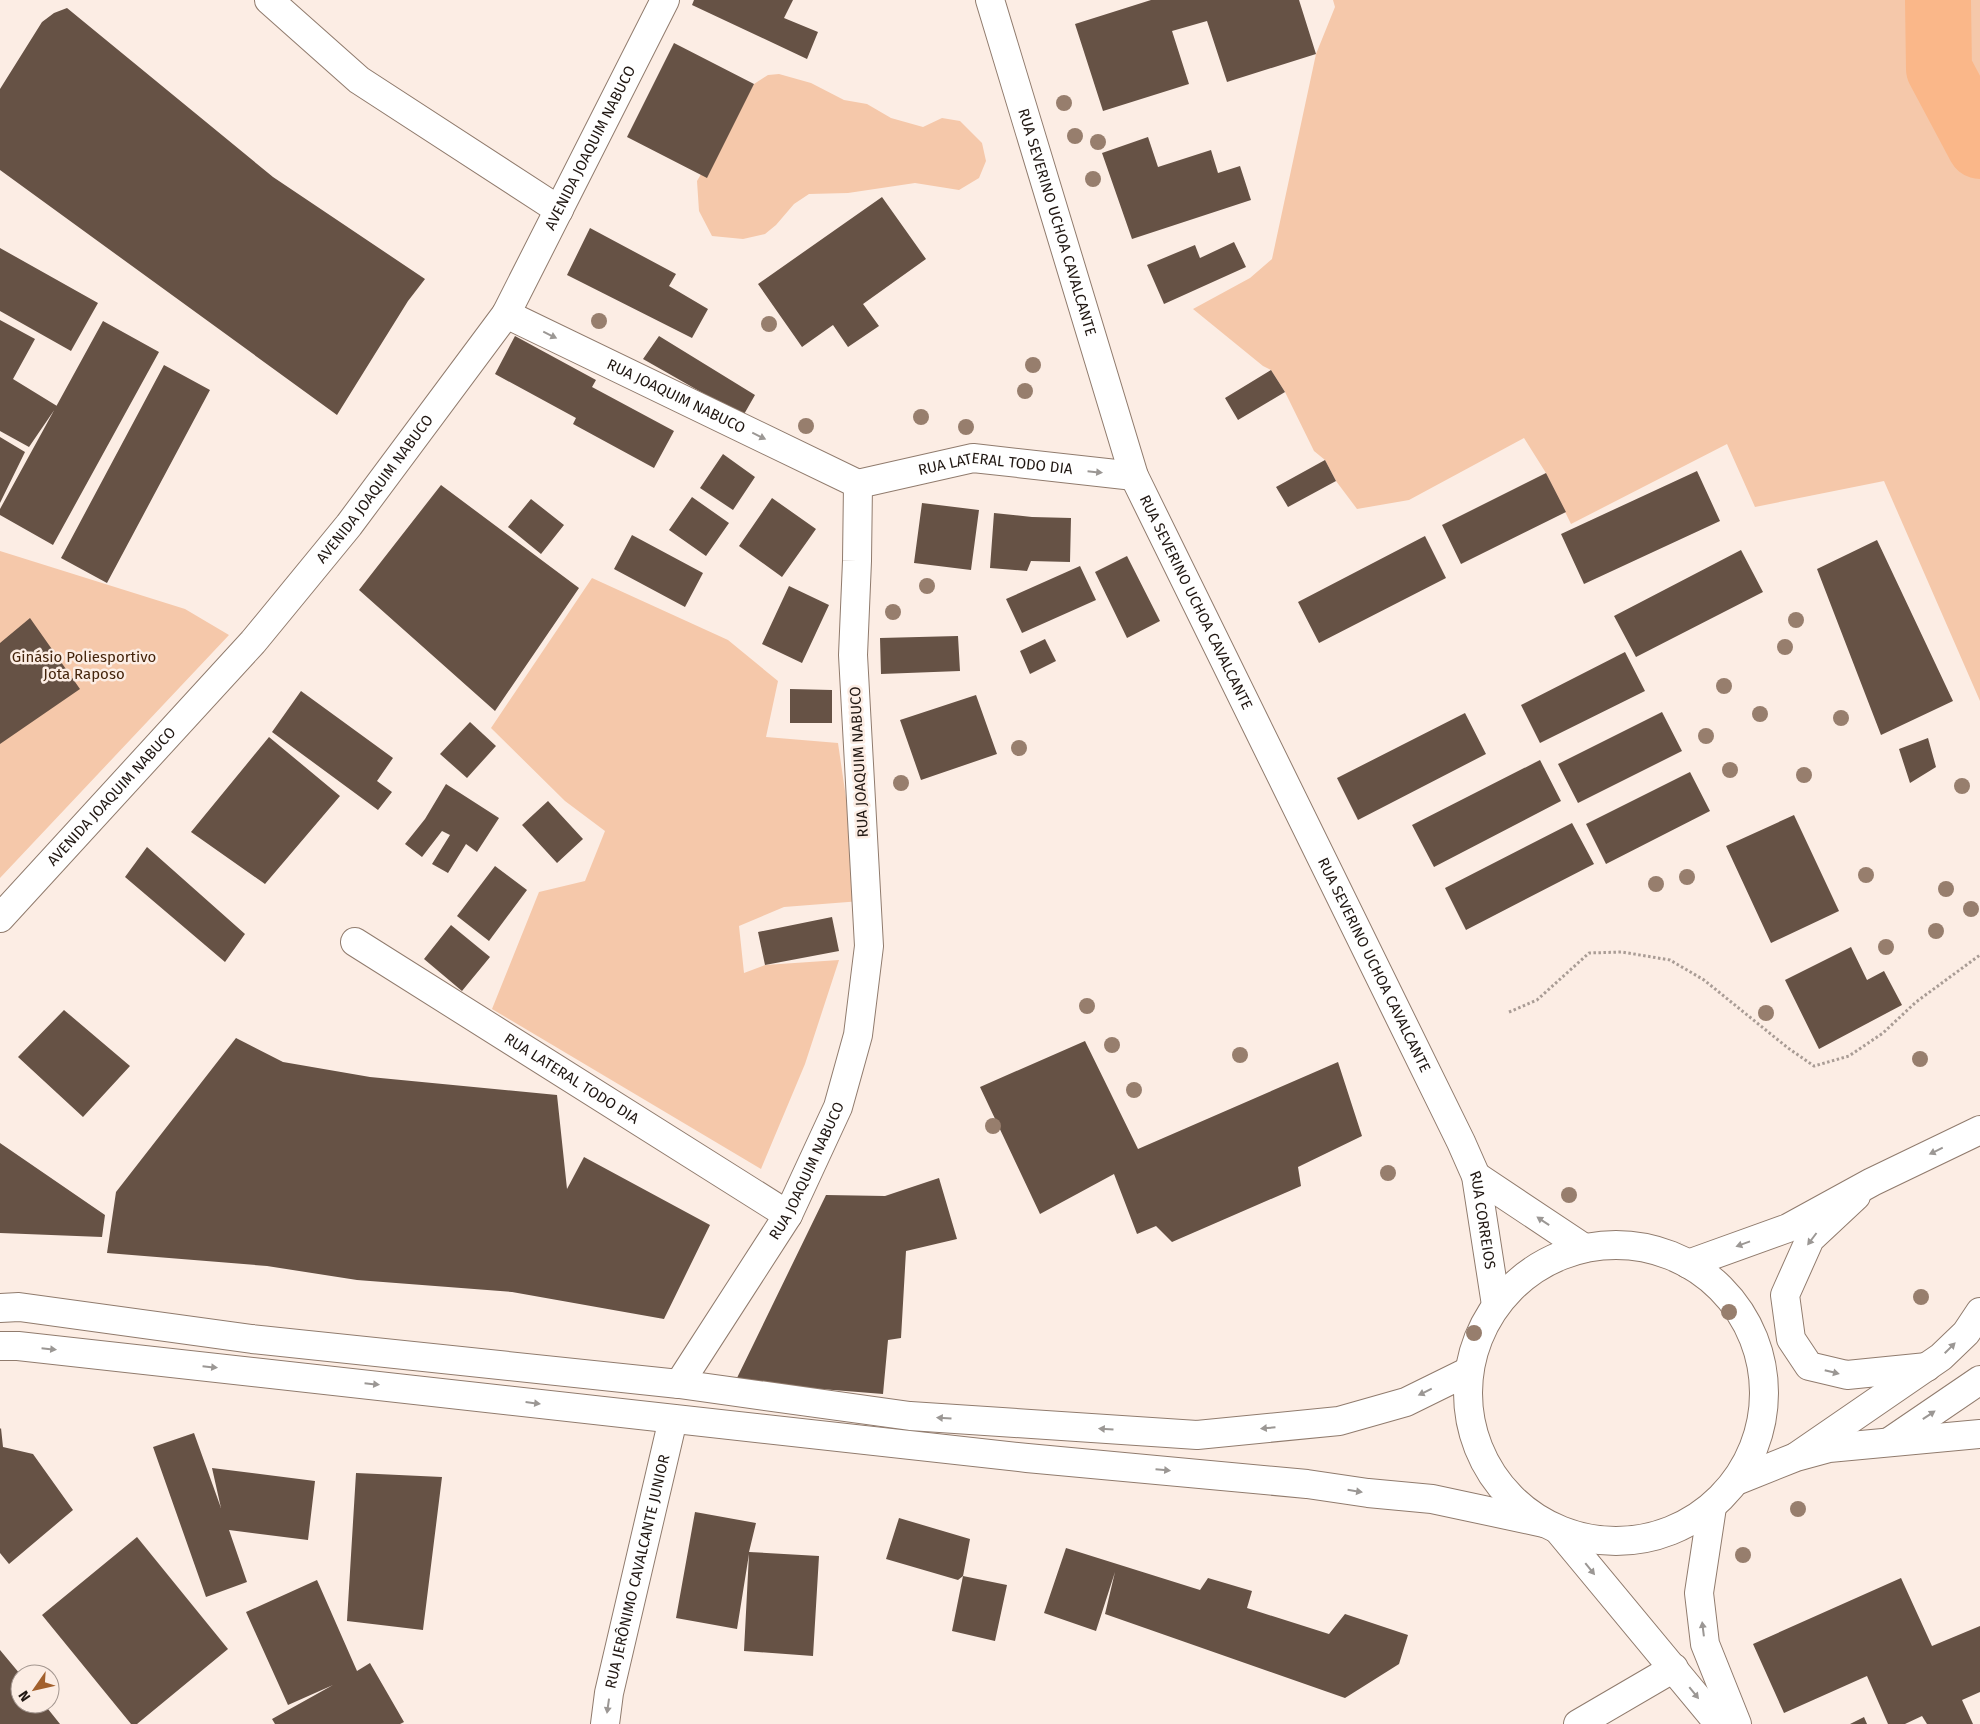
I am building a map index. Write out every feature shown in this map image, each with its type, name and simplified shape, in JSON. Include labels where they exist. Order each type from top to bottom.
[{"type":"main road","points":[[269,0],[359,80],[559,210]]},
{"type":"main road","name":"AVENIDA JOAQUIM NABUCO","points":[[0,918],[259,635],[349,525],[506,314],[665,0]]},
{"type":"main road","name":"RUA SEVERINO UCHOA CAVALCANTE","points":[[990,0],[1134,476],[1448,1113],[1476,1176]]},
{"type":"main road","name":"RUA JOAQUIM NABUCO","points":[[506,314],[858,484],[853,655],[870,946],[858,1035],[838,1107],[788,1215],[679,1384]]},
{"type":"main road","name":"RUA LATERAL TODO DIA","points":[[858,484],[973,458],[1134,476]]},
{"type":"main road","name":"RUA LATERAL TODO DIA","points":[[355,942],[788,1215]]},
{"type":"main road","points":[[1688,1264],[1788,1228],[1872,1182],[1980,1130]]},
{"type":"main road","name":"RUA CORREIOS","points":[[1476,1176],[1584,1248]]},
{"type":"main road","name":"RUA CORREIOS","points":[[1476,1176],[1496,1305]]},
{"type":"main road","points":[[1872,1182],[1810,1239],[1785,1295],[1791,1339],[1809,1366],[1847,1375],[1927,1367]]},
{"type":"main road","points":[[0,1346],[18,1346],[244,1370],[1027,1458],[1307,1484],[1368,1493],[1432,1499],[1552,1527],[1612,1542],[1648,1538],[1682,1527],[1712,1507],[1736,1481],[1753,1450],[1762,1415],[1763,1380],[1756,1344],[1740,1312],[1717,1285],[1688,1264],[1655,1250],[1619,1245],[1584,1248],[1550,1260],[1520,1279],[1496,1305],[1478,1337],[1469,1371],[1468,1407],[1476,1442],[1492,1474],[1515,1501],[1552,1527],[1674,1668],[1719,1724]]},
{"type":"main road","points":[[0,1308],[19,1308],[262,1340],[679,1384],[910,1416],[1197,1435],[1339,1421],[1406,1402],[1469,1371]]},
{"type":"main road","points":[[1796,1457],[1942,1357],[1966,1333],[1980,1312]]},
{"type":"main road","points":[[1889,1442],[1980,1380]]},
{"type":"main road","name":"RUA JERÔNIMO CAVALCANTE JUNIOR","points":[[605,1724],[609,1693],[673,1419]]},
{"type":"main road","points":[[1736,1481],[1796,1457],[1829,1448],[1980,1434]]},
{"type":"main road","points":[[1712,1507],[1699,1592],[1705,1644],[1737,1724]]},
{"type":"main road","points":[[1578,1724],[1674,1668]]},
{"type":"path","points":[[1509,1012],[1537,1000],[1589,953],[1622,952],[1670,960],[1704,980],[1788,1048],[1814,1066],[1850,1056],[1877,1038],[1916,1002],[1980,954]]},
{"type":"green space","points":[[1333,0],[1980,0],[1980,701],[1884,481],[1755,507],[1727,444],[1571,524],[1546,473],[1524,438],[1409,500],[1357,509],[1336,481],[1325,460],[1314,451],[1285,392],[1271,370],[1263,366],[1193,309],[1250,278],[1272,259],[1316,54],[1335,7]]},
{"type":"green space","points":[[779,74],[811,83],[844,100],[867,104],[891,118],[923,127],[942,118],[960,121],[982,143],[986,161],[979,178],[959,190],[915,183],[848,193],[809,194],[794,204],[776,225],[765,234],[743,239],[712,236],[699,211],[697,181],[754,84],[768,75]]},
{"type":"green space","name":"Ginásio Poliesportivo Jota Raposo","points":[[0,551],[185,609],[229,635],[0,878]]},
{"type":"green space","points":[[592,578],[728,640],[778,681],[766,737],[838,743],[861,901],[784,907],[739,926],[744,973],[765,965],[839,960],[805,1064],[761,1169],[492,1009],[539,892],[585,881],[605,831],[565,801],[491,728]]},
{"type":"building","points":[[694,0],[793,0],[784,18],[818,32],[807,59],[692,5]]},
{"type":"building","points":[[1151,0],[1299,0],[1316,54],[1227,82],[1207,21],[1172,31],[1189,84],[1103,111],[1075,24]]},
{"type":"building","points":[[67,8],[273,177],[425,279],[408,301],[337,415],[0,170],[0,89],[42,22],[54,13]]},
{"type":"building","points":[[674,43],[754,84],[707,178],[627,137]]},
{"type":"building","points":[[1148,137],[1158,167],[1211,150],[1218,173],[1240,166],[1251,200],[1132,239],[1102,153]]},
{"type":"building","points":[[882,197],[926,259],[863,304],[879,326],[848,347],[833,325],[802,347],[758,284]]},
{"type":"building","points":[[590,228],[676,274],[669,286],[708,309],[692,338],[567,275]]},
{"type":"building","points":[[1234,242],[1246,267],[1164,304],[1147,265],[1195,245],[1200,258]]},
{"type":"building","points":[[0,248],[98,303],[71,351],[0,311]]},
{"type":"building","points":[[0,320],[35,339],[13,379],[57,406],[29,447],[0,431]]},
{"type":"building","points":[[103,321],[159,352],[53,545],[0,515],[0,509]]},
{"type":"building","points":[[515,336],[596,380],[592,387],[674,431],[654,468],[573,424],[576,418],[495,374]]},
{"type":"building","points":[[659,336],[755,395],[743,416],[643,359]]},
{"type":"building","points":[[164,365],[210,390],[107,583],[61,558]]},
{"type":"building","points":[[1271,370],[1285,392],[1238,420],[1225,398]]},
{"type":"building","points":[[0,437],[25,452],[0,503]]},
{"type":"building","points":[[723,454],[755,477],[733,510],[700,488]]},
{"type":"building","points":[[1325,460],[1336,481],[1288,507],[1276,487]]},
{"type":"building","points":[[1697,471],[1720,521],[1584,584],[1561,534]]},
{"type":"building","points":[[1546,473],[1566,512],[1461,564],[1442,525]]},
{"type":"building","points":[[441,485],[579,588],[495,711],[359,590]]},
{"type":"building","points":[[692,497],[729,523],[706,556],[669,530]]},
{"type":"building","points":[[772,498],[816,529],[782,577],[739,546]]},
{"type":"building","points":[[531,499],[564,525],[541,554],[508,527]]},
{"type":"building","points":[[922,503],[979,510],[971,570],[914,563]]},
{"type":"building","points":[[994,513],[1032,517],[1071,518],[1070,562],[1031,561],[1027,571],[990,568]]},
{"type":"building","points":[[632,535],[703,573],[685,607],[614,569]]},
{"type":"building","points":[[1425,536],[1446,578],[1319,643],[1298,602]]},
{"type":"building","points":[[1877,540],[1953,701],[1881,735],[1817,569]]},
{"type":"building","points":[[1741,550],[1763,592],[1636,657],[1614,616]]},
{"type":"building","points":[[1127,556],[1160,621],[1127,638],[1095,572]]},
{"type":"building","points":[[1080,566],[1096,600],[1022,633],[1006,599]]},
{"type":"building","points":[[789,586],[829,605],[802,663],[762,644]]},
{"type":"building","points":[[30,618],[80,689],[0,744],[0,643]]},
{"type":"building","points":[[958,636],[960,671],[881,674],[880,638]]},
{"type":"building","points":[[1045,639],[1056,661],[1030,674],[1020,651]]},
{"type":"building","points":[[1625,652],[1645,691],[1540,743],[1521,705]]},
{"type":"building","points":[[790,689],[832,690],[832,723],[790,723]]},
{"type":"building","points":[[301,691],[393,758],[377,781],[392,792],[378,810],[272,732]]},
{"type":"building","points":[[976,695],[997,754],[921,780],[900,720]]},
{"type":"building","points":[[1662,712],[1682,751],[1578,803],[1558,764]]},
{"type":"building","points":[[1465,713],[1486,754],[1358,820],[1337,778]]},
{"type":"building","points":[[470,722],[496,746],[467,778],[440,754]]},
{"type":"building","points":[[269,737],[340,796],[265,884],[191,832]]},
{"type":"building","points":[[1928,738],[1936,767],[1910,783],[1899,749]]},
{"type":"building","points":[[1540,760],[1561,801],[1434,867],[1412,825]]},
{"type":"building","points":[[1690,772],[1710,811],[1606,864],[1586,824]]},
{"type":"building","points":[[446,784],[499,818],[477,852],[466,844],[448,873],[432,864],[450,835],[442,831],[422,857],[405,844],[425,819]]},
{"type":"building","points":[[548,801],[583,839],[557,863],[522,825]]},
{"type":"building","points":[[1794,815],[1839,911],[1771,943],[1726,846]]},
{"type":"building","points":[[1572,823],[1594,864],[1466,930],[1445,888]]},
{"type":"building","points":[[147,847],[245,934],[225,962],[125,877]]},
{"type":"building","points":[[495,866],[527,890],[489,941],[457,916]]},
{"type":"building","points":[[832,917],[839,951],[765,965],[758,932]]},
{"type":"building","points":[[451,925],[490,957],[462,991],[424,959]]},
{"type":"building","points":[[1851,947],[1867,980],[1884,971],[1902,1005],[1819,1049],[1785,980]]},
{"type":"building","points":[[64,1010],[130,1066],[83,1117],[18,1057]]},
{"type":"building","points":[[236,1038],[283,1062],[370,1077],[557,1095],[567,1189],[584,1157],[710,1225],[664,1319],[512,1292],[357,1280],[267,1266],[107,1253],[116,1192]]},
{"type":"building","points":[[1085,1041],[1138,1149],[1338,1062],[1362,1136],[1298,1167],[1301,1186],[1172,1242],[1156,1226],[1137,1234],[1114,1174],[1040,1214],[980,1087]]},
{"type":"building","points":[[0,1143],[105,1215],[102,1237],[0,1233]]},
{"type":"building","points":[[939,1178],[957,1239],[906,1251],[901,1338],[888,1340],[883,1394],[735,1382],[826,1195],[885,1196]]},
{"type":"building","points":[[1,1428],[3,1447],[33,1454],[73,1510],[9,1564],[0,1553]]},
{"type":"building","points":[[194,1433],[221,1508],[212,1468],[315,1481],[308,1540],[229,1530],[247,1582],[206,1597],[153,1447]]},
{"type":"building","points":[[356,1473],[442,1477],[423,1630],[347,1621]]},
{"type":"building","points":[[695,1512],[756,1523],[749,1552],[819,1556],[813,1656],[744,1651],[749,1554],[737,1629],[676,1618]]},
{"type":"building","points":[[899,1518],[970,1539],[963,1576],[958,1580],[886,1559]]},
{"type":"building","points":[[137,1537],[228,1649],[137,1724],[131,1724],[42,1615]]},
{"type":"building","points":[[1066,1548],[1200,1590],[1208,1578],[1252,1591],[1247,1608],[1329,1634],[1345,1614],[1408,1635],[1399,1664],[1345,1698],[1105,1614],[1115,1572],[1096,1631],[1044,1613]]},
{"type":"building","points":[[963,1576],[1007,1585],[995,1641],[952,1631]]},
{"type":"building","points":[[1901,1578],[1932,1646],[1980,1626],[1980,1692],[1962,1700],[1973,1724],[1927,1724],[1922,1716],[1905,1724],[1888,1724],[1867,1676],[1784,1713],[1753,1644]]},
{"type":"building","points":[[317,1580],[357,1671],[370,1663],[404,1722],[400,1724],[275,1724],[272,1719],[333,1685],[288,1705],[246,1612]]},
{"type":"building","points":[[0,1650],[12,1664],[10,1664],[10,1714],[52,1714],[60,1724],[0,1724]]},
{"type":"building","points":[[1864,1717],[1867,1724],[1850,1724]]},
{"type":"waterway","points":[[1938,0],[1939,69],[1980,146]]}]
